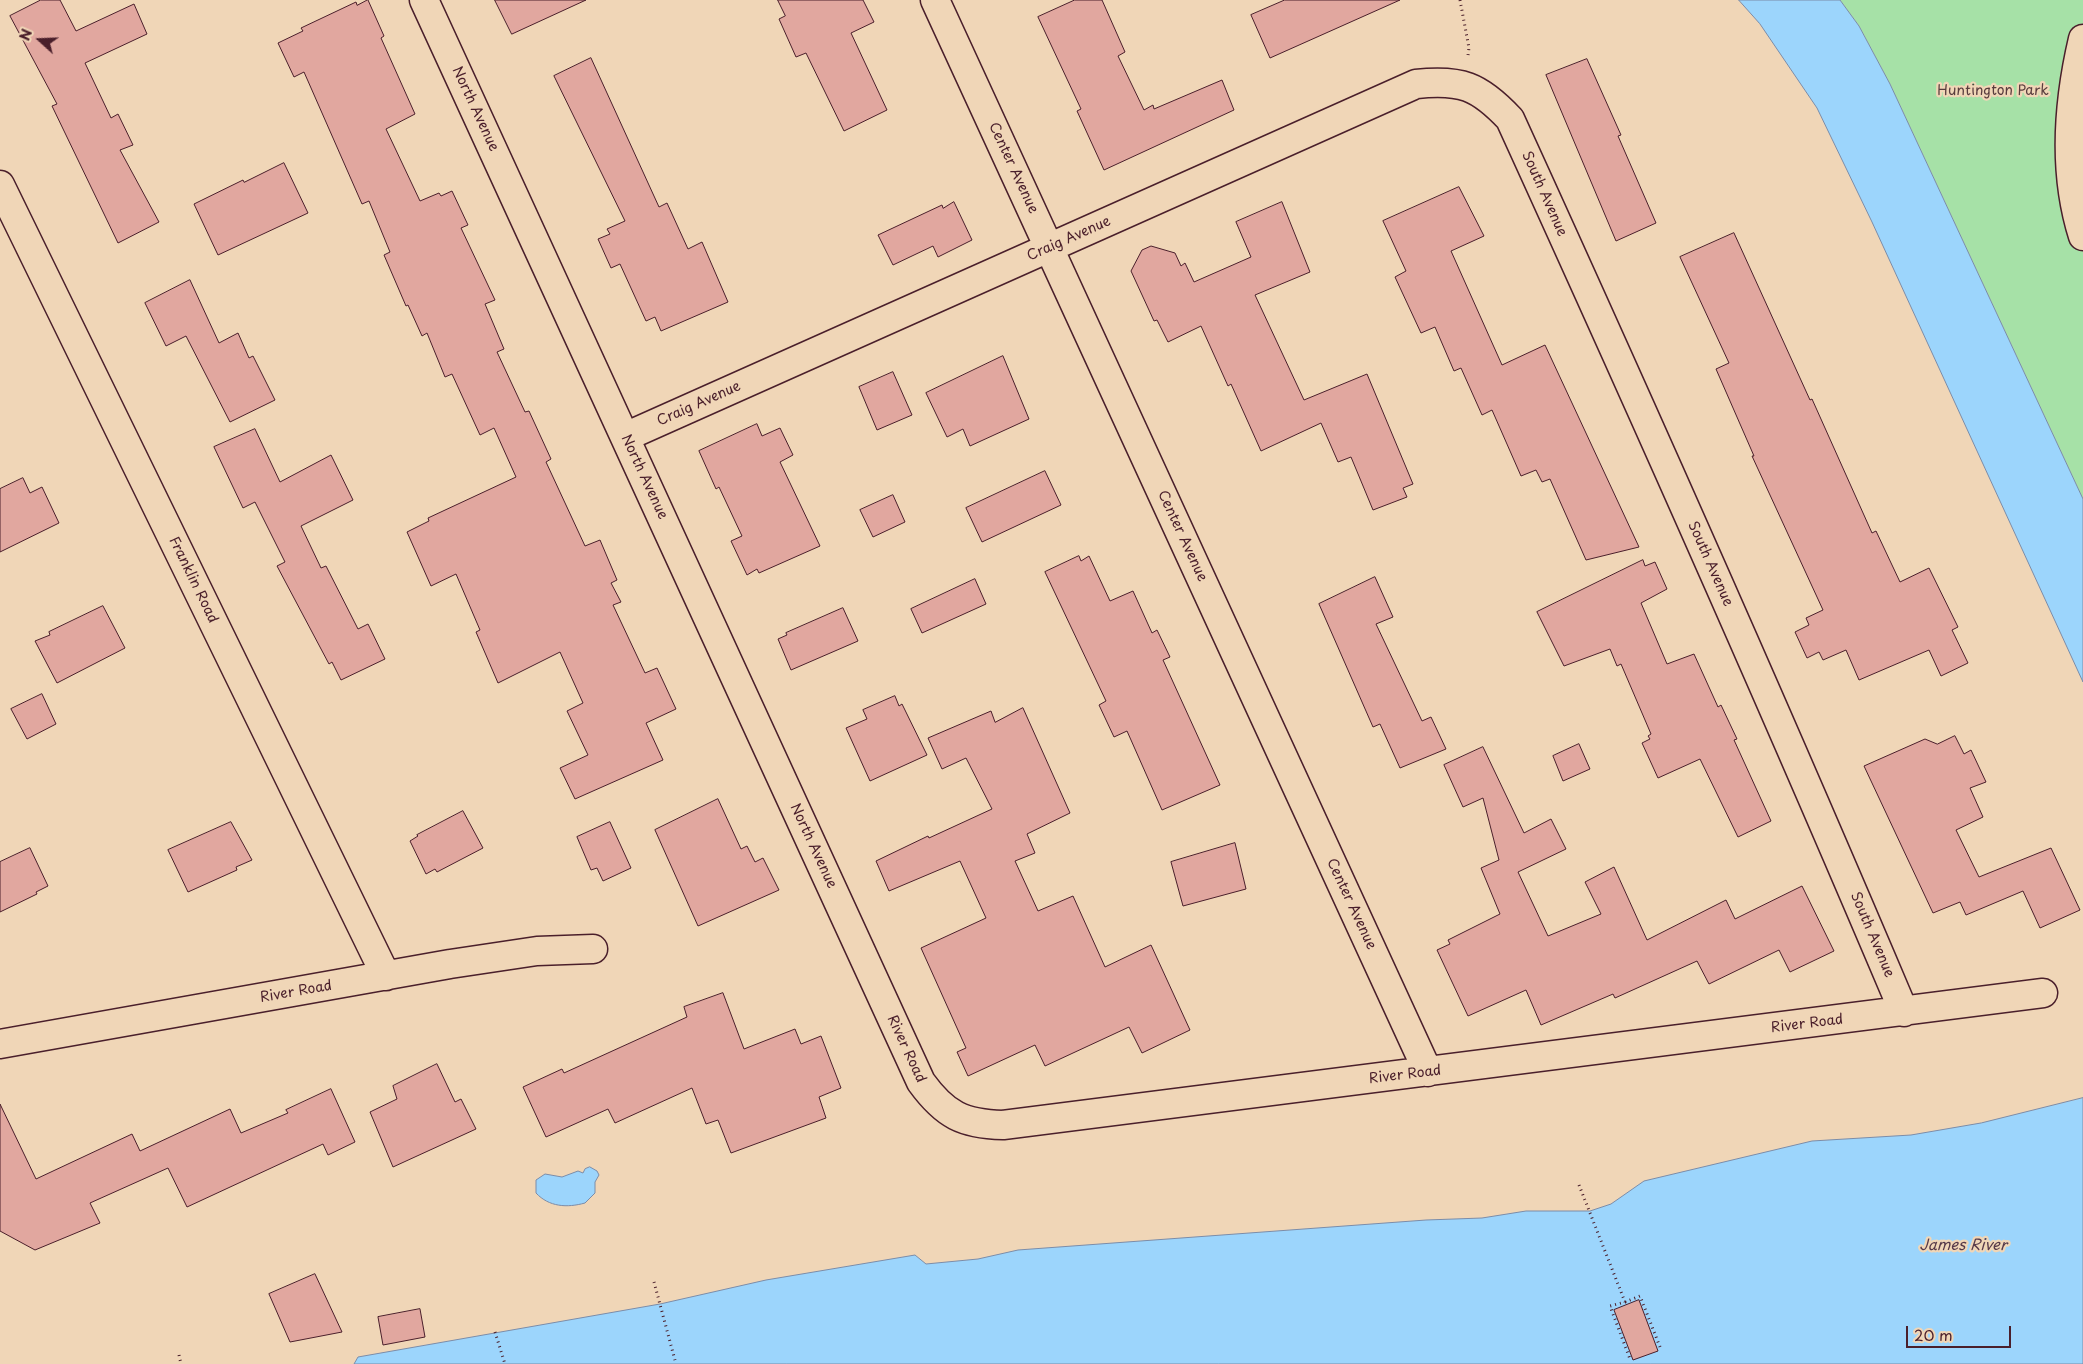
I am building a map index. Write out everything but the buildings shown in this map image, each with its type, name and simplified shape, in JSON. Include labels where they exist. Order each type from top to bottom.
[{"type":"street","name":"North Avenue","points":[[424,0],[863,955]]},
{"type":"street","name":"Center Avenue","points":[[935,0],[1428,1072]]},
{"type":"street","points":[[2083,39],[2074,76],[2070,115],[2074,193],[2083,236]]},
{"type":"street","name":"Craig Avenue","points":[[625,437],[1416,84],[1443,81],[1461,85],[1492,99],[1510,119]]},
{"type":"street","name":"South Avenue","points":[[1510,119],[1670,472],[1904,1012]]},
{"type":"street","name":"Franklin Road","points":[[0,185],[386,976]]},
{"type":"street","name":"River Road","points":[[0,1044],[386,976],[537,952],[592,949]]},
{"type":"street","name":"River Road","points":[[863,955],[921,1082],[935,1102],[955,1117],[979,1125],[1004,1125],[2044,993]]},
{"type":"path","points":[[1460,0],[1469,48],[1461,85]]},
{"type":"path","points":[[1579,1185],[1625,1302]]},
{"type":"path","points":[[654,1282],[676,1364]]},
{"type":"path","points":[[1630,1359],[1610,1306],[1640,1296],[1660,1347]]},
{"type":"path","points":[[495,1332],[505,1364]]},
{"type":"path","points":[[178,1355],[181,1364]]},
{"type":"green space","name":"Huntington Park","points":[[1840,0],[2083,0],[2083,499],[1890,84],[1859,26]]},
{"type":"water","points":[[1739,0],[1840,0],[1859,26],[1890,84],[2083,499],[2083,682],[1872,222],[1817,108],[1760,24]]},
{"type":"water","name":"James River","points":[[2083,1098],[2083,1364],[354,1364],[358,1357],[660,1304],[766,1280],[915,1255],[926,1264],[978,1259],[1018,1250],[1426,1220],[1482,1218],[1526,1211],[1590,1211],[1611,1204],[1644,1181],[1812,1141],[1911,1135],[1981,1123]]},
{"type":"water","points":[[590,1167],[597,1171],[599,1175],[595,1182],[595,1193],[585,1203],[572,1206],[552,1204],[536,1193],[536,1180],[545,1174],[562,1177],[578,1171],[583,1173],[585,1169]]}]
